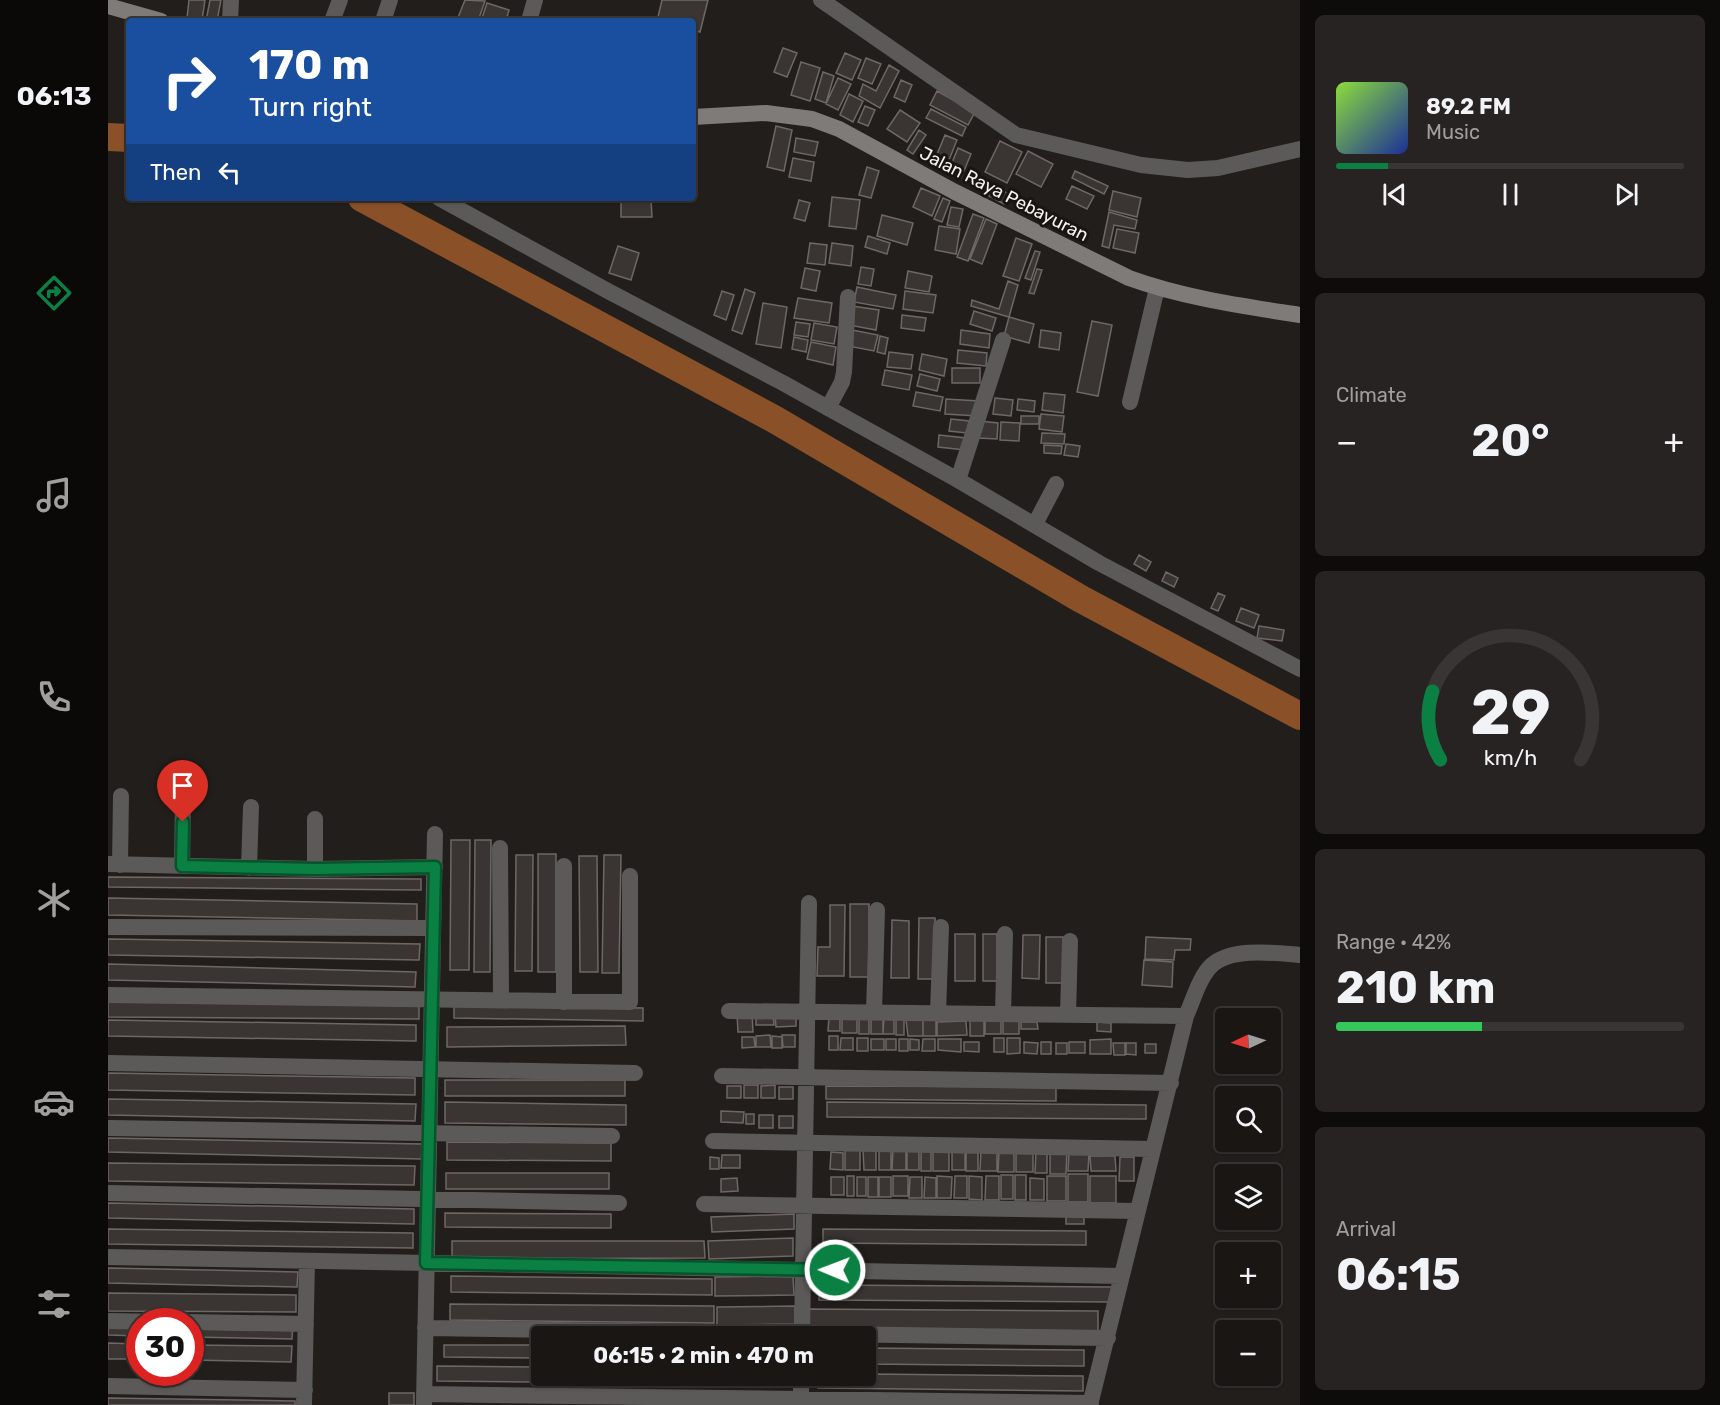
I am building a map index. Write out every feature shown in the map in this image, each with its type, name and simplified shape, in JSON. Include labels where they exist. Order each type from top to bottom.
[{"type":"main road","points":[[108,6],[150,18]]},
{"type":"main road","name":"Jalan Raya Pebayuran","points":[[696,117],[766,113],[812,119],[839,129],[955,192],[1129,278],[1157,288],[1300,315]]},
{"type":"street","points":[[230,18],[231,0]]},
{"type":"street","points":[[333,18],[340,0]]},
{"type":"street","points":[[384,18],[390,0]]},
{"type":"street","points":[[530,18],[535,0]]},
{"type":"street","points":[[821,0],[1016,135],[1141,165],[1188,170],[1218,168],[1300,149]]},
{"type":"street","points":[[444,201],[606,291],[828,408],[958,480],[1100,563],[1300,669]]},
{"type":"street","points":[[1130,402],[1157,288]]},
{"type":"street","points":[[828,408],[842,382],[844,372],[848,297]]},
{"type":"street","points":[[958,480],[1003,340]]},
{"type":"street","points":[[1035,524],[1056,484]]},
{"type":"street","points":[[121,796],[114,864],[315,869],[435,867]]},
{"type":"street","points":[[182,866],[183,800]]},
{"type":"street","points":[[249,868],[251,807]]},
{"type":"street","points":[[315,819],[315,869]]},
{"type":"street","points":[[435,834],[424,1399],[1091,1404],[1186,1017],[1212,965],[1252,952],[1300,955]]},
{"type":"street","points":[[500,848],[501,999]]},
{"type":"street","points":[[564,866],[564,1002]]},
{"type":"street","points":[[108,995],[630,1002],[630,876]]},
{"type":"street","points":[[802,1326],[809,903]]},
{"type":"street","points":[[874,1012],[877,910]]},
{"type":"street","points":[[108,927],[432,928]]},
{"type":"street","points":[[938,1013],[942,927]]},
{"type":"street","points":[[1003,1014],[1005,934]]},
{"type":"street","points":[[1068,1015],[1070,941]]},
{"type":"street","points":[[729,1011],[1186,1017]]},
{"type":"street","points":[[108,1063],[635,1073]]},
{"type":"street","points":[[722,1076],[1171,1083]]},
{"type":"street","points":[[108,1128],[612,1136]]},
{"type":"street","points":[[713,1141],[1152,1149]]},
{"type":"street","points":[[108,1192],[619,1203]]},
{"type":"street","points":[[704,1204],[1137,1211]]},
{"type":"street","points":[[108,1257],[1122,1276]]},
{"type":"street","points":[[108,1386],[304,1398],[307,1261]]},
{"type":"street","points":[[108,1321],[126,1321]]},
{"type":"street","points":[[204,1322],[306,1324]]},
{"type":"street","points":[[425,1328],[531,1330]]},
{"type":"street","points":[[876,1336],[1108,1338]]},
{"type":"street","points":[[801,1386],[801,1402]]},
{"type":"building","points":[[189,0],[205,0],[202,18],[187,18]]},
{"type":"building","points":[[210,0],[221,0],[218,18],[207,18]]},
{"type":"building","points":[[465,0],[485,1],[479,18],[458,18]]},
{"type":"building","points":[[662,0],[708,0],[700,32],[696,31],[696,18],[658,18]]},
{"type":"building","points":[[487,3],[509,10],[507,18],[482,18]]},
{"type":"building","points":[[783,48],[797,53],[787,77],[774,72]]},
{"type":"building","points":[[845,53],[861,60],[852,80],[836,73]]},
{"type":"building","points":[[866,58],[881,64],[872,84],[858,78]]},
{"type":"building","points":[[801,62],[820,68],[810,101],[791,95]]},
{"type":"building","points":[[889,65],[899,71],[880,108],[859,96],[863,84],[876,91]]},
{"type":"building","points":[[823,72],[834,76],[826,103],[815,99]]},
{"type":"building","points":[[838,78],[851,84],[838,110],[826,104]]},
{"type":"building","points":[[901,80],[912,85],[905,102],[894,97]]},
{"type":"building","points":[[937,91],[975,112],[968,125],[930,105]]},
{"type":"building","points":[[849,94],[863,101],[853,122],[840,115]]},
{"type":"building","points":[[865,106],[875,110],[868,126],[858,122]]},
{"type":"building","points":[[931,109],[966,127],[962,136],[926,118]]},
{"type":"building","points":[[900,110],[920,123],[907,142],[887,129]]},
{"type":"building","points":[[776,126],[792,130],[784,171],[767,167]]},
{"type":"building","points":[[919,130],[926,135],[913,154],[907,150]]},
{"type":"building","points":[[945,135],[957,140],[945,170],[933,164]]},
{"type":"building","points":[[796,138],[818,142],[815,156],[794,152]]},
{"type":"building","points":[[1000,141],[1022,152],[1007,183],[985,172]]},
{"type":"building","points":[[958,148],[971,154],[961,178],[948,172]]},
{"type":"building","points":[[1028,151],[1053,164],[1041,187],[1016,174]]},
{"type":"building","points":[[793,158],[814,162],[811,181],[789,177]]},
{"type":"building","points":[[867,167],[879,171],[871,198],[859,195]]},
{"type":"building","points":[[1075,171],[1108,186],[1104,194],[1072,178]]},
{"type":"building","points":[[994,186],[1009,194],[1004,204],[989,196]]},
{"type":"building","points":[[1072,186],[1094,196],[1087,209],[1066,199]]},
{"type":"building","points":[[921,188],[940,196],[932,216],[913,207]]},
{"type":"building","points":[[1113,191],[1141,198],[1137,217],[1109,210]]},
{"type":"building","points":[[832,197],[860,200],[856,229],[829,226]]},
{"type":"building","points":[[943,198],[950,201],[942,222],[934,219]]},
{"type":"building","points":[[799,200],[810,203],[805,221],[794,218]]},
{"type":"building","points":[[621,201],[651,201],[652,217],[621,217]]},
{"type":"building","points":[[951,207],[963,209],[959,227],[947,225]]},
{"type":"building","points":[[1109,212],[1137,220],[1135,229],[1114,225],[1109,248],[1102,246]]},
{"type":"building","points":[[973,214],[984,218],[968,261],[957,257]]},
{"type":"building","points":[[882,215],[913,223],[907,245],[877,236]]},
{"type":"building","points":[[986,219],[997,224],[982,264],[970,259]]},
{"type":"building","points":[[939,226],[960,229],[956,254],[935,250]]},
{"type":"building","points":[[1117,229],[1139,233],[1135,253],[1113,248]]},
{"type":"building","points":[[868,236],[890,243],[887,254],[865,247]]},
{"type":"building","points":[[1016,238],[1032,244],[1019,281],[1003,276]]},
{"type":"building","points":[[810,243],[827,245],[825,265],[807,263]]},
{"type":"building","points":[[832,243],[853,246],[851,266],[829,263]]},
{"type":"building","points":[[618,246],[639,253],[631,280],[609,273]]},
{"type":"building","points":[[1035,251],[1040,252],[1031,280],[1025,278]]},
{"type":"building","points":[[861,267],[874,269],[871,286],[858,284]]},
{"type":"building","points":[[805,268],[820,271],[816,291],[801,288]]},
{"type":"building","points":[[1037,269],[1042,270],[1034,294],[1029,293]]},
{"type":"building","points":[[908,271],[932,276],[929,292],[905,288]]},
{"type":"building","points":[[1008,281],[1018,285],[1009,317],[971,306],[972,300],[999,309]]},
{"type":"building","points":[[857,287],[896,295],[893,309],[854,302]]},
{"type":"building","points":[[745,289],[755,293],[742,334],[732,330]]},
{"type":"building","points":[[722,291],[734,295],[726,320],[714,315]]},
{"type":"building","points":[[905,291],[936,295],[933,313],[903,309]]},
{"type":"building","points":[[798,298],[832,303],[829,323],[794,318]]},
{"type":"building","points":[[763,303],[787,307],[781,348],[756,344]]},
{"type":"building","points":[[852,306],[879,310],[876,330],[849,325]]},
{"type":"building","points":[[974,311],[996,318],[992,331],[970,324]]},
{"type":"building","points":[[902,315],[926,318],[924,331],[901,328]]},
{"type":"building","points":[[1009,317],[1034,324],[1029,343],[1004,336]]},
{"type":"building","points":[[1092,321],[1112,325],[1098,396],[1077,392]]},
{"type":"building","points":[[796,322],[810,324],[808,337],[794,335]]},
{"type":"building","points":[[814,323],[837,327],[834,344],[811,340]]},
{"type":"building","points":[[852,330],[878,335],[874,351],[848,346]]},
{"type":"building","points":[[961,330],[990,334],[989,348],[960,344]]},
{"type":"building","points":[[1041,330],[1061,333],[1059,350],[1039,347]]},
{"type":"building","points":[[880,336],[888,338],[885,354],[877,352]]},
{"type":"building","points":[[794,337],[808,340],[806,352],[792,349]]},
{"type":"building","points":[[811,342],[836,347],[833,365],[807,359]]},
{"type":"building","points":[[958,350],[987,353],[986,366],[957,363]]},
{"type":"building","points":[[889,352],[913,355],[911,369],[887,367]]},
{"type":"building","points":[[922,354],[947,359],[944,376],[919,370]]},
{"type":"building","points":[[952,368],[980,368],[980,383],[952,383]]},
{"type":"building","points":[[885,370],[912,375],[909,390],[882,385]]},
{"type":"building","points":[[920,374],[940,379],[937,391],[917,386]]},
{"type":"building","points":[[916,392],[943,397],[940,411],[913,406]]},
{"type":"building","points":[[1044,393],[1065,395],[1063,413],[1042,410]]},
{"type":"building","points":[[995,398],[1013,400],[1011,416],[993,414]]},
{"type":"building","points":[[946,399],[979,401],[978,416],[945,414]]},
{"type":"building","points":[[1018,399],[1035,401],[1034,412],[1017,410]]},
{"type":"building","points":[[1041,414],[1064,416],[1062,432],[1039,429]]},
{"type":"building","points":[[1021,416],[1039,416],[1039,424],[1021,424]]},
{"type":"building","points":[[951,419],[969,421],[967,433],[949,431]]},
{"type":"building","points":[[979,421],[998,423],[997,439],[978,438]]},
{"type":"building","points":[[1001,422],[1020,423],[1019,441],[1000,440]]},
{"type":"building","points":[[1042,433],[1065,434],[1064,444],[1041,443]]},
{"type":"building","points":[[939,435],[966,438],[965,450],[938,447]]},
{"type":"building","points":[[1066,444],[1080,446],[1078,457],[1064,455]]},
{"type":"building","points":[[1044,445],[1062,446],[1061,454],[1044,453]]},
{"type":"building","points":[[1139,555],[1151,562],[1146,571],[1134,564]]},
{"type":"building","points":[[1166,572],[1178,578],[1174,587],[1162,581]]},
{"type":"building","points":[[1218,593],[1225,596],[1218,611],[1211,608]]},
{"type":"building","points":[[1241,608],[1259,615],[1254,628],[1236,621]]},
{"type":"building","points":[[1259,626],[1284,630],[1282,641],[1257,638]]},
{"type":"building","points":[[451,840],[470,840],[469,970],[450,970]]},
{"type":"building","points":[[475,840],[491,840],[490,972],[474,972]]},
{"type":"building","points":[[538,854],[556,854],[556,972],[538,972]]},
{"type":"building","points":[[516,855],[533,855],[532,971],[515,971]]},
{"type":"building","points":[[604,855],[621,855],[619,973],[602,973]]},
{"type":"building","points":[[579,856],[597,856],[598,972],[580,972]]},
{"type":"building","points":[[108,877],[421,879],[421,890],[108,887]]},
{"type":"building","points":[[108,898],[417,904],[417,921],[108,915]]},
{"type":"building","points":[[850,904],[869,904],[869,977],[850,977]]},
{"type":"building","points":[[830,905],[845,905],[844,976],[817,976],[818,947],[830,947]]},
{"type":"building","points":[[919,918],[935,918],[935,979],[918,979]]},
{"type":"building","points":[[892,920],[909,921],[909,978],[891,978]]},
{"type":"building","points":[[955,934],[975,934],[975,981],[955,981]]},
{"type":"building","points":[[983,934],[997,934],[997,981],[983,981]]},
{"type":"building","points":[[1023,935],[1040,935],[1039,979],[1022,978]]},
{"type":"building","points":[[1046,937],[1063,937],[1063,983],[1046,983]]},
{"type":"building","points":[[1146,937],[1191,939],[1190,950],[1175,950],[1174,960],[1145,959]]},
{"type":"building","points":[[108,939],[420,944],[419,960],[108,955]]},
{"type":"building","points":[[1144,960],[1173,962],[1172,987],[1142,985]]},
{"type":"building","points":[[108,964],[416,972],[415,987],[108,980]]},
{"type":"building","points":[[108,1002],[419,1003],[419,1019],[108,1017]]},
{"type":"building","points":[[454,1005],[643,1008],[643,1021],[454,1018]]},
{"type":"building","points":[[752,1013],[753,1032],[738,1032],[737,1014]]},
{"type":"building","points":[[756,1013],[773,1013],[774,1025],[756,1025]]},
{"type":"building","points":[[775,1014],[796,1014],[796,1026],[776,1027]]},
{"type":"building","points":[[829,1016],[840,1016],[840,1031],[828,1031]]},
{"type":"building","points":[[842,1016],[857,1017],[857,1033],[842,1033]]},
{"type":"building","points":[[883,1016],[894,1016],[894,1034],[883,1034]]},
{"type":"building","points":[[859,1017],[869,1017],[869,1034],[859,1034]]},
{"type":"building","points":[[871,1017],[884,1017],[883,1034],[871,1034]]},
{"type":"building","points":[[896,1017],[904,1017],[904,1035],[896,1035]]},
{"type":"building","points":[[970,1019],[984,1019],[984,1036],[970,1036]]},
{"type":"building","points":[[985,1019],[1001,1019],[1001,1034],[985,1034]]},
{"type":"building","points":[[1003,1019],[1019,1019],[1019,1034],[1003,1034]]},
{"type":"building","points":[[108,1020],[416,1025],[416,1041],[108,1036]]},
{"type":"building","points":[[906,1020],[923,1020],[923,1036],[908,1036]]},
{"type":"building","points":[[923,1020],[936,1020],[936,1036],[923,1036]]},
{"type":"building","points":[[966,1021],[967,1035],[937,1036],[937,1022]]},
{"type":"building","points":[[1021,1022],[1037,1022],[1038,1029],[1021,1029]]},
{"type":"building","points":[[1097,1022],[1111,1023],[1111,1032],[1097,1031]]},
{"type":"building","points":[[625,1026],[626,1045],[447,1047],[447,1027]]},
{"type":"building","points":[[770,1035],[771,1047],[756,1047],[756,1036]]},
{"type":"building","points":[[782,1035],[795,1035],[795,1047],[783,1047]]},
{"type":"building","points":[[772,1036],[782,1037],[782,1048],[772,1048]]},
{"type":"building","points":[[829,1036],[838,1036],[838,1050],[829,1050]]},
{"type":"building","points":[[742,1037],[754,1037],[755,1047],[742,1048]]},
{"type":"building","points":[[841,1038],[853,1038],[853,1050],[840,1050]]},
{"type":"building","points":[[857,1038],[868,1038],[868,1051],[857,1051]]},
{"type":"building","points":[[994,1038],[1004,1038],[1004,1052],[994,1052]]},
{"type":"building","points":[[1007,1038],[1020,1038],[1020,1053],[1007,1054]]},
{"type":"building","points":[[871,1039],[884,1039],[884,1050],[871,1050]]},
{"type":"building","points":[[886,1039],[896,1039],[896,1050],[886,1050]]},
{"type":"building","points":[[899,1039],[908,1039],[908,1051],[899,1051]]},
{"type":"building","points":[[910,1039],[919,1040],[919,1050],[910,1050]]},
{"type":"building","points":[[923,1039],[935,1039],[935,1051],[922,1051]]},
{"type":"building","points":[[938,1039],[961,1039],[961,1052],[938,1050]]},
{"type":"building","points":[[1111,1039],[1111,1054],[1090,1054],[1090,1040]]},
{"type":"building","points":[[964,1042],[979,1042],[979,1052],[964,1051]]},
{"type":"building","points":[[1024,1042],[1038,1043],[1037,1054],[1024,1053]]},
{"type":"building","points":[[1041,1042],[1051,1042],[1051,1054],[1041,1054]]},
{"type":"building","points":[[1069,1042],[1085,1042],[1085,1053],[1069,1053]]},
{"type":"building","points":[[1056,1043],[1067,1043],[1067,1054],[1056,1054]]},
{"type":"building","points":[[1113,1043],[1125,1043],[1125,1055],[1114,1055]]},
{"type":"building","points":[[1126,1043],[1136,1043],[1136,1055],[1126,1054]]},
{"type":"building","points":[[1145,1044],[1156,1044],[1156,1053],[1145,1053]]},
{"type":"building","points":[[108,1073],[415,1078],[415,1095],[108,1090]]},
{"type":"building","points":[[445,1080],[625,1080],[625,1096],[445,1096]]},
{"type":"building","points":[[744,1085],[758,1085],[758,1098],[744,1098]]},
{"type":"building","points":[[775,1085],[775,1098],[761,1098],[761,1086]]},
{"type":"building","points":[[727,1086],[741,1086],[741,1098],[727,1098]]},
{"type":"building","points":[[826,1086],[1056,1087],[1056,1101],[826,1099]]},
{"type":"building","points":[[779,1087],[793,1087],[793,1099],[779,1099]]},
{"type":"building","points":[[108,1099],[416,1104],[415,1121],[108,1115]]},
{"type":"building","points":[[445,1102],[626,1105],[626,1125],[445,1123]]},
{"type":"building","points":[[827,1102],[1146,1105],[1146,1119],[827,1117]]},
{"type":"building","points":[[721,1111],[744,1112],[743,1123],[721,1122]]},
{"type":"building","points":[[746,1114],[754,1114],[754,1124],[746,1124]]},
{"type":"building","points":[[759,1115],[773,1115],[773,1128],[759,1128]]},
{"type":"building","points":[[779,1116],[793,1116],[793,1128],[779,1128]]},
{"type":"building","points":[[108,1138],[422,1144],[422,1159],[108,1152]]},
{"type":"building","points":[[447,1142],[611,1143],[611,1161],[447,1160]]},
{"type":"building","points":[[952,1148],[965,1148],[965,1170],[952,1170]]},
{"type":"building","points":[[879,1149],[891,1149],[891,1170],[879,1170]]},
{"type":"building","points":[[893,1149],[906,1150],[906,1170],[892,1170]]},
{"type":"building","points":[[907,1149],[919,1149],[919,1170],[907,1170]]},
{"type":"building","points":[[931,1149],[931,1171],[921,1171],[921,1150]]},
{"type":"building","points":[[933,1149],[949,1149],[949,1171],[933,1171]]},
{"type":"building","points":[[966,1149],[978,1149],[978,1171],[966,1171]]},
{"type":"building","points":[[981,1149],[997,1149],[997,1171],[980,1171]]},
{"type":"building","points":[[845,1150],[860,1150],[860,1170],[845,1170]]},
{"type":"building","points":[[863,1150],[876,1150],[876,1170],[864,1170]]},
{"type":"building","points":[[1050,1150],[1067,1150],[1066,1174],[1050,1174]]},
{"type":"building","points":[[999,1151],[1014,1151],[1014,1172],[998,1172]]},
{"type":"building","points":[[1016,1151],[1033,1151],[1033,1172],[1016,1172]]},
{"type":"building","points":[[1036,1151],[1047,1151],[1047,1173],[1035,1173]]},
{"type":"building","points":[[831,1152],[843,1153],[843,1170],[830,1169]]},
{"type":"building","points":[[1069,1152],[1089,1153],[1088,1171],[1068,1171]]},
{"type":"building","points":[[722,1155],[740,1155],[740,1168],[721,1168]]},
{"type":"building","points":[[1090,1156],[1115,1156],[1116,1171],[1091,1171]]},
{"type":"building","points":[[710,1157],[719,1158],[719,1169],[710,1169]]},
{"type":"building","points":[[1120,1157],[1134,1157],[1134,1181],[1119,1181]]},
{"type":"building","points":[[108,1163],[415,1166],[414,1185],[108,1181]]},
{"type":"building","points":[[446,1173],[609,1173],[609,1189],[446,1189]]},
{"type":"building","points":[[1068,1174],[1088,1174],[1088,1202],[1068,1202]]},
{"type":"building","points":[[1001,1175],[1013,1175],[1013,1199],[1001,1199]]},
{"type":"building","points":[[1015,1175],[1026,1175],[1026,1200],[1015,1200]]},
{"type":"building","points":[[847,1176],[854,1176],[854,1196],[847,1196]]},
{"type":"building","points":[[893,1176],[908,1176],[908,1196],[893,1196]]},
{"type":"building","points":[[937,1176],[952,1177],[951,1198],[937,1198]]},
{"type":"building","points":[[955,1176],[967,1176],[967,1198],[954,1198]]},
{"type":"building","points":[[969,1176],[982,1177],[982,1200],[969,1199]]},
{"type":"building","points":[[986,1176],[999,1176],[999,1200],[985,1200]]},
{"type":"building","points":[[1047,1176],[1066,1176],[1066,1201],[1047,1201]]},
{"type":"building","points":[[1090,1176],[1116,1176],[1116,1203],[1090,1203]]},
{"type":"building","points":[[831,1177],[844,1177],[844,1195],[831,1195]]},
{"type":"building","points":[[857,1177],[866,1177],[866,1196],[857,1196]]},
{"type":"building","points":[[868,1177],[878,1177],[878,1197],[868,1197]]},
{"type":"building","points":[[879,1177],[891,1177],[891,1197],[879,1197]]},
{"type":"building","points":[[910,1177],[922,1177],[922,1198],[909,1198]]},
{"type":"building","points":[[925,1177],[936,1178],[936,1198],[924,1198]]},
{"type":"building","points":[[737,1178],[738,1191],[721,1192],[721,1179]]},
{"type":"building","points":[[1030,1178],[1044,1179],[1044,1200],[1030,1200]]},
{"type":"building","points":[[108,1203],[414,1209],[414,1224],[108,1218]]},
{"type":"building","points":[[1066,1212],[1084,1212],[1084,1224],[1066,1224]]},
{"type":"building","points":[[445,1213],[611,1214],[611,1228],[445,1227]]},
{"type":"building","points":[[794,1214],[794,1229],[712,1232],[711,1217]]},
{"type":"building","points":[[108,1229],[413,1233],[413,1248],[108,1244]]},
{"type":"building","points":[[823,1229],[1086,1231],[1086,1245],[823,1243]]},
{"type":"building","points":[[793,1238],[793,1256],[709,1259],[708,1241]]},
{"type":"building","points":[[452,1241],[704,1241],[705,1258],[452,1259]]},
{"type":"building","points":[[108,1268],[298,1272],[297,1287],[108,1283]]},
{"type":"building","points":[[451,1276],[712,1279],[712,1295],[451,1292]]},
{"type":"building","points":[[793,1276],[794,1295],[715,1296],[715,1277]]},
{"type":"building","points":[[820,1285],[1112,1287],[1112,1302],[819,1300]]},
{"type":"building","points":[[108,1293],[296,1295],[296,1312],[204,1312],[204,1308],[126,1308],[126,1311],[108,1311]]},
{"type":"building","points":[[450,1304],[714,1306],[714,1323],[450,1320]]},
{"type":"building","points":[[795,1306],[795,1324],[717,1325],[717,1307]]},
{"type":"building","points":[[806,1309],[1098,1311],[1098,1331],[876,1329],[876,1326],[806,1326]]},
{"type":"building","points":[[108,1318],[126,1318],[126,1336],[108,1335]]},
{"type":"building","points":[[204,1320],[293,1322],[292,1339],[204,1337]]},
{"type":"building","points":[[108,1343],[126,1344],[126,1359],[108,1359]]},
{"type":"building","points":[[204,1345],[292,1346],[291,1362],[204,1360]]},
{"type":"building","points":[[444,1345],[531,1345],[531,1358],[444,1357]]},
{"type":"building","points":[[876,1348],[1084,1350],[1084,1366],[876,1364]]},
{"type":"building","points":[[437,1366],[531,1367],[531,1382],[437,1381]]},
{"type":"building","points":[[876,1374],[1083,1376],[1083,1391],[818,1388],[818,1386],[876,1386]]},
{"type":"building","points":[[389,1393],[414,1393],[414,1405],[389,1405]]},
{"type":"building","points":[[108,1398],[295,1401],[295,1405],[108,1405]]},
{"type":"waterway","points":[[108,137],[126,138]]},
{"type":"waterway","points":[[368,201],[774,419],[1081,599],[1300,716]]},
{"type":"route","points":[[183,822],[182,866],[315,869],[435,867],[426,1263],[835,1270]]}]
